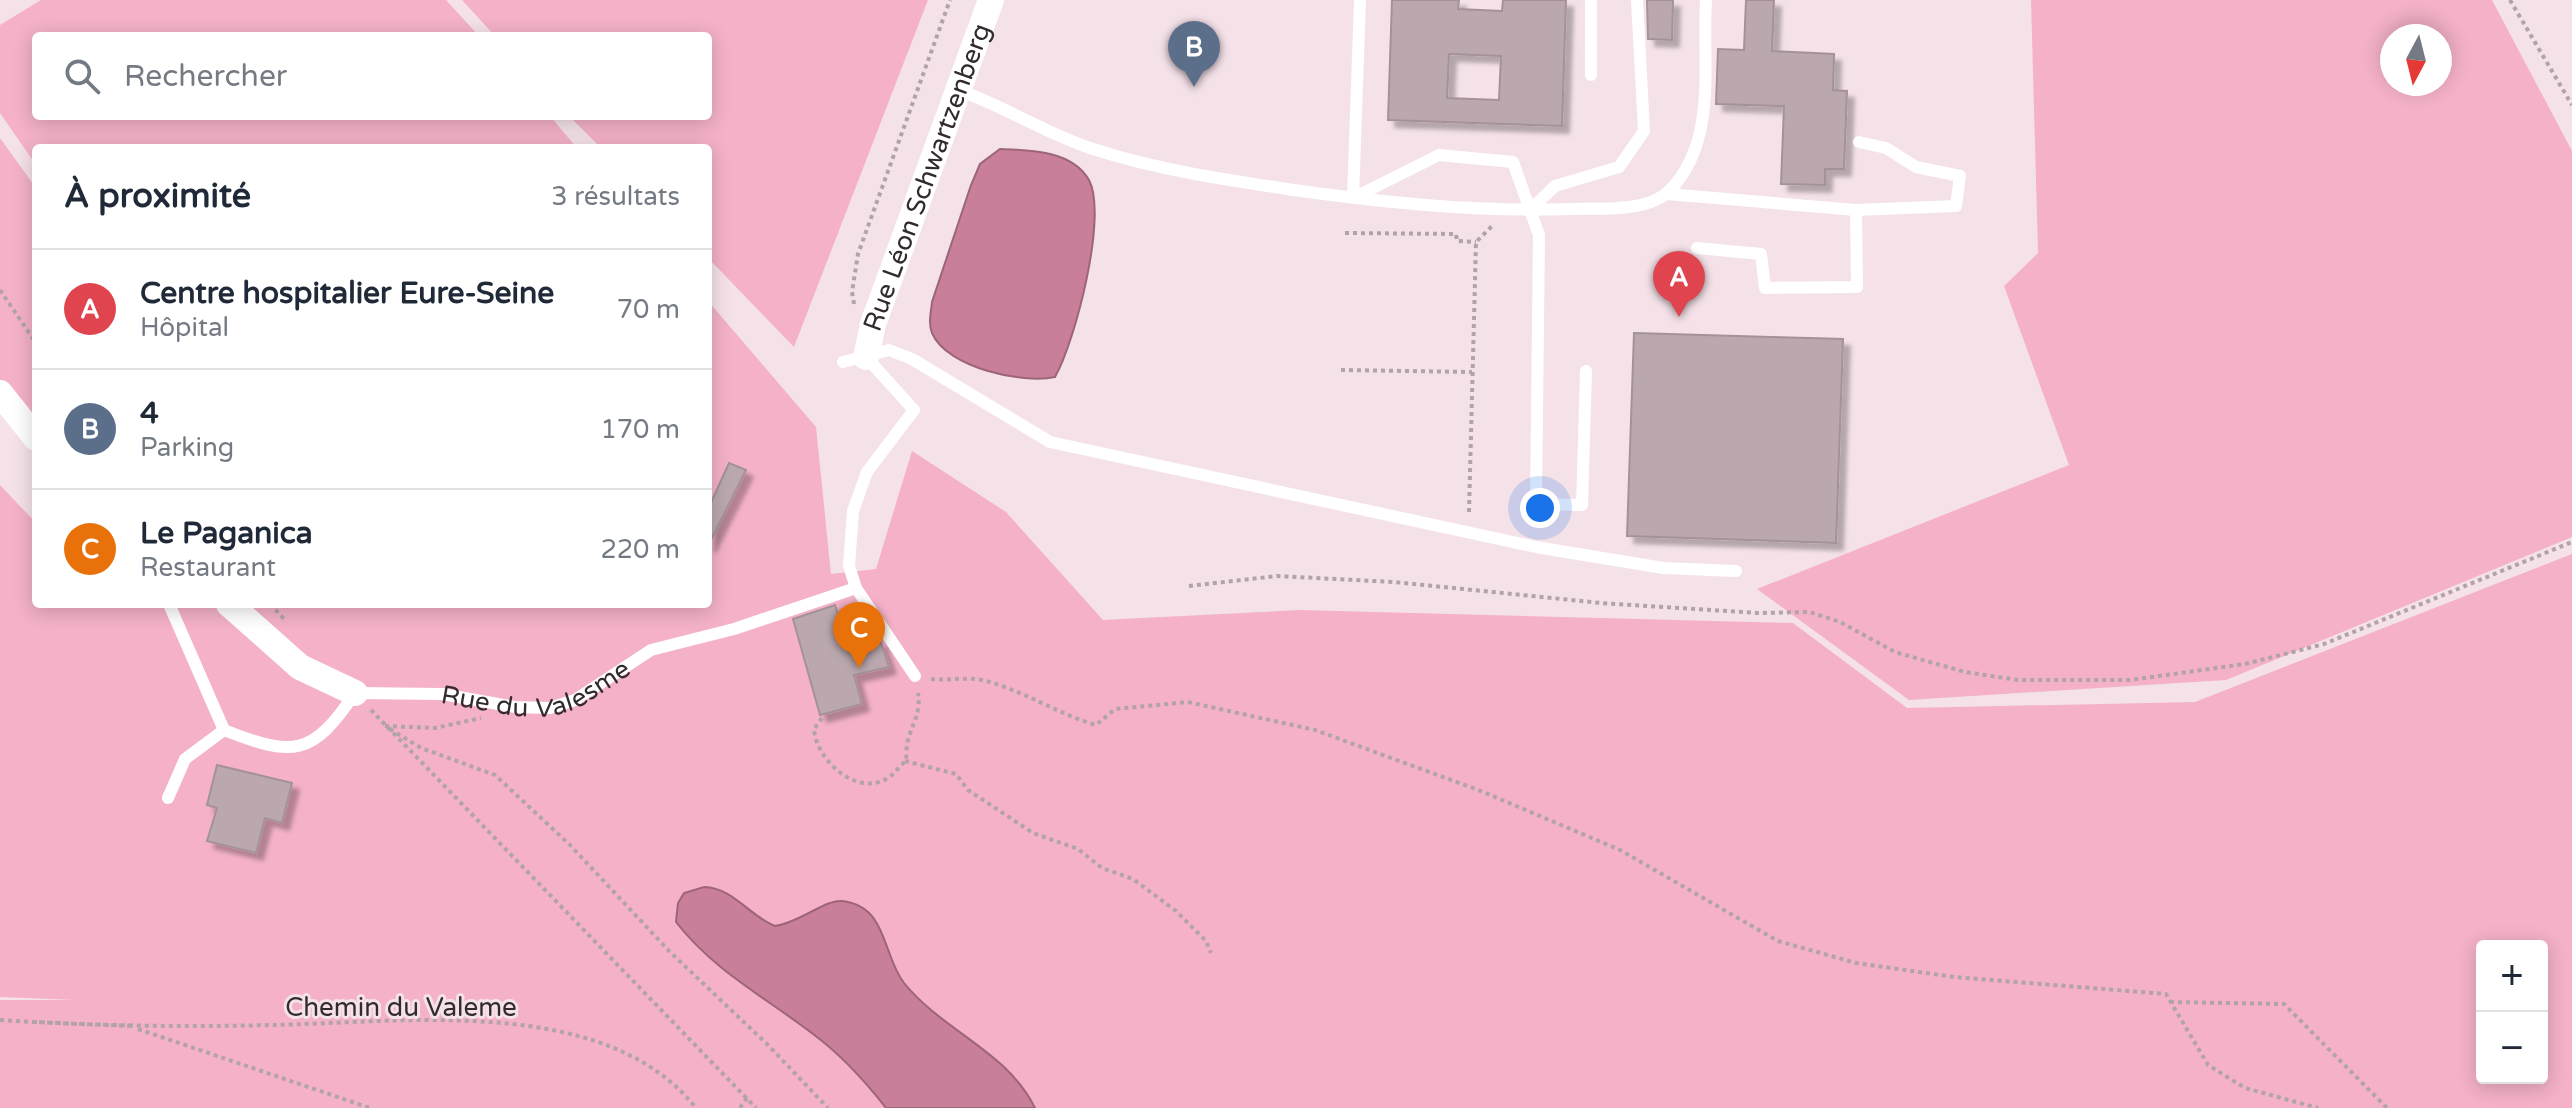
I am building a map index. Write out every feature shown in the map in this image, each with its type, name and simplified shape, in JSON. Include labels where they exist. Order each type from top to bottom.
[{"type":"street","name":"Rue Léon Schwartzenberg","points":[[854,360],[873,324],[961,91],[991,0]]},
{"type":"street","points":[[0,393],[32,433]]},
{"type":"street","name":"Rue du Valesme","points":[[234,608],[300,667],[355,693]]},
{"type":"lane","points":[[1353,198],[1360,0]]},
{"type":"lane","points":[[1591,0],[1591,75]]},
{"type":"lane","points":[[1530,210],[1555,186],[1619,167],[1644,131],[1637,0]]},
{"type":"lane","points":[[1667,194],[1685,173],[1698,146],[1703,114],[1706,0]]},
{"type":"lane","points":[[961,91],[986,99],[1037,128],[1093,149],[1308,190],[1413,206],[1530,210],[1638,205],[1667,194],[1856,210],[1956,206],[1960,176],[1916,167],[1886,148],[1859,142]]},
{"type":"lane","points":[[1353,198],[1439,155],[1513,162],[1545,246],[1536,504],[1582,505],[1586,371]]},
{"type":"lane","points":[[1697,248],[1761,254],[1765,288],[1857,287],[1856,210]]},
{"type":"lane","points":[[854,360],[889,350],[912,359],[1050,442],[1536,547],[1663,568],[1736,571]]},
{"type":"lane","points":[[854,360],[914,410],[875,451],[853,511],[849,566],[856,588],[915,676]]},
{"type":"lane","name":"Rue du Valesme","points":[[355,693],[442,694],[515,707],[563,705],[651,650],[734,629],[856,588]]},
{"type":"lane","points":[[171,608],[224,730],[268,747],[290,749],[312,743],[355,693]]},
{"type":"lane","points":[[168,798],[185,759],[224,730]]},
{"type":"path","points":[[873,324],[856,316],[852,292],[858,254],[950,0]]},
{"type":"path","points":[[2510,0],[2572,105]]},
{"type":"path","points":[[1469,512],[1476,242],[1496,223],[1497,209]]},
{"type":"path","points":[[1345,233],[1456,234],[1457,241],[1476,242]]},
{"type":"path","points":[[0,290],[32,337]]},
{"type":"path","points":[[1341,370],[1472,372]]},
{"type":"path","points":[[1189,586],[1277,576],[1394,582],[1601,603],[1757,613],[1810,612],[1840,622],[1895,652],[1965,672],[2018,680],[2130,680],[2245,664],[2324,644],[2572,542]]},
{"type":"path","points":[[274,608],[291,626]]},
{"type":"path","points":[[822,718],[814,729],[815,742],[837,771],[868,783],[888,778],[905,761],[907,741],[920,707],[915,676],[989,682],[1064,715],[1096,725],[1115,709],[1188,702],[1315,730],[1481,791],[1620,850],[1778,941],[1856,963],[1954,977],[2166,994],[2208,1065],[2245,1088],[2318,1108]]},
{"type":"path","points":[[355,693],[756,1108]]},
{"type":"path","points":[[385,726],[435,728],[470,722],[515,707]]},
{"type":"path","points":[[385,726],[421,748],[495,775],[570,845],[670,952],[767,1044],[828,1108]]},
{"type":"path","points":[[905,761],[956,774],[968,790],[1033,833],[1078,849],[1102,868],[1133,879],[1176,911],[1206,941],[1211,953]]},
{"type":"path","points":[[2170,1002],[2284,1004],[2387,1108]]},
{"type":"path","name":"Chemin du Valeme","points":[[0,1020],[131,1026]]},
{"type":"path","name":"Chemin du Valeme","points":[[131,1026],[34,1022],[78,1024],[131,1026],[475,1021],[541,1027],[586,1038],[635,1057],[673,1084],[696,1108]]},
{"type":"path","points":[[131,1026],[370,1108]]},
{"type":"path","points":[[740,1108],[747,1098]]},
{"type":"shaded area","points":[[41,0],[446,0],[475,32],[32,32],[32,120],[553,120],[574,144],[32,144],[32,159],[0,113],[0,25]]},
{"type":"shaded area","points":[[462,0],[928,0],[794,347],[712,262],[712,144],[597,144],[573,120],[712,120],[712,32],[491,32]]},
{"type":"shaded area","points":[[2031,0],[2492,0],[2572,151],[2572,537],[2226,680],[1909,700],[1757,589],[2069,465],[2004,286],[2038,253]]},
{"type":"shaded area","points":[[0,138],[32,182],[32,415],[0,396]]},
{"type":"shaded area","points":[[1000,149],[1061,157],[1081,170],[1089,180],[1094,197],[1095,221],[1087,279],[1071,337],[1055,377],[1024,378],[987,371],[953,356],[940,345],[931,329],[932,302],[971,185],[980,164]]},
{"type":"shaded area","points":[[712,306],[816,427],[831,574],[876,569],[912,451],[1006,512],[1103,620],[1300,610],[1793,623],[1907,708],[2195,702],[2572,554],[2572,1108],[0,1108],[0,1000],[75,1000],[0,997],[0,485],[32,519],[32,608],[712,608]]},
{"type":"shaded area","points":[[704,887],[724,892],[775,926],[836,901],[857,905],[868,912],[882,933],[904,983],[937,1015],[1008,1071],[1035,1108],[886,1108],[833,1050],[723,969],[676,922],[678,903],[684,893]]},
{"type":"building","points":[[1392,0],[1459,0],[1458,9],[1502,11],[1503,0],[1566,0],[1562,126],[1388,120]],"holes":[[[1449,54],[1501,56],[1499,100],[1447,98]]]},
{"type":"building","points":[[1647,0],[1673,0],[1672,40],[1648,39]]},
{"type":"building","points":[[1746,0],[1774,0],[1772,51],[1834,54],[1833,90],[1847,91],[1844,169],[1825,169],[1825,185],[1781,184],[1784,106],[1716,104],[1718,49],[1744,50]]},
{"type":"building","points":[[1634,333],[1843,339],[1836,543],[1627,536]]},
{"type":"building","points":[[729,463],[746,470],[712,538],[712,500]]},
{"type":"building","points":[[835,605],[849,647],[880,640],[889,667],[854,675],[862,704],[820,715],[793,619]]},
{"type":"building","points":[[217,765],[292,783],[282,823],[265,818],[256,853],[207,841],[217,808],[207,805]]},
{"type":"place","name":"4","points":[[1194,87]]},
{"type":"place","name":"Centre hospitalier Eure-Seine","points":[[1679,317]]},
{"type":"place","name":"Le Paganica","points":[[859,668]]}]
